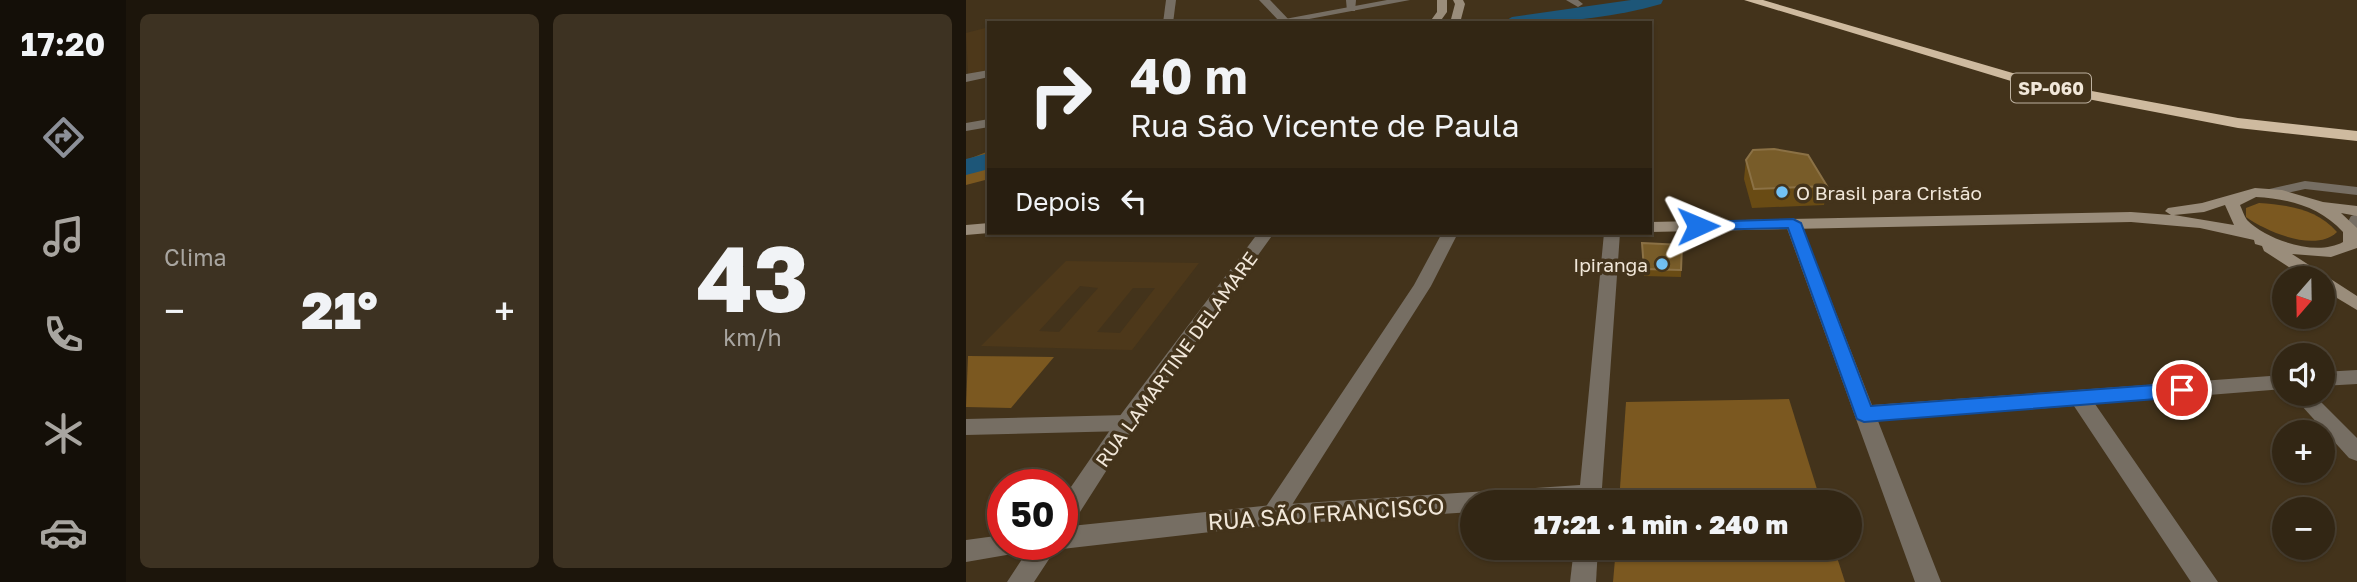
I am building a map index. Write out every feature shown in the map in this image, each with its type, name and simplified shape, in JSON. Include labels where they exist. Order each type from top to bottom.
[{"type":"highway","name":"SP-060","points":[[1782,0],[1972,58],[2076,85],[2200,108],[2357,126]]},
{"type":"highway","name":"SP-060","points":[[1751,1],[2041,86],[2238,123],[2357,136]]},
{"type":"main road","points":[[1435,21],[1442,12],[1442,0]]},
{"type":"main road","points":[[1456,21],[1460,4],[1458,0]]},
{"type":"main road","points":[[2132,217],[2204,207],[2244,194],[2270,193],[2316,205],[2357,211]]},
{"type":"main road","points":[[2244,194],[2235,198],[2232,205],[2240,222],[2301,266]]},
{"type":"main road","points":[[1652,227],[2132,217],[2200,221],[2229,226],[2264,240],[2319,252],[2353,240],[2344,222],[2316,205]]},
{"type":"main road","points":[[966,230],[987,228]]},
{"type":"main road","points":[[2335,290],[2357,304]]},
{"type":"street","points":[[1168,21],[1171,0]]},
{"type":"street","points":[[1264,0],[1287,21],[1351,4],[1405,0]]},
{"type":"street","points":[[966,78],[987,73]]},
{"type":"street","points":[[966,127],[987,123]]},
{"type":"street","points":[[2270,193],[2305,185],[2357,191]]},
{"type":"street","points":[[1793,223],[1928,582]]},
{"type":"street","name":"RUA LAMARTINE DELAMARE","points":[[1078,496],[1126,423],[1265,235]]},
{"type":"street","points":[[1273,514],[1422,286],[1449,235]]},
{"type":"street","points":[[1591,490],[1612,235]]},
{"type":"street","points":[[2335,378],[2357,377]]},
{"type":"street","points":[[1864,414],[2272,383]]},
{"type":"street","points":[[2080,398],[2205,582]]},
{"type":"street","points":[[2313,406],[2357,452]]},
{"type":"street","points":[[966,427],[1126,423]]},
{"type":"street","name":"RUA SÃO FRANCISCO","points":[[1078,536],[1273,514],[1460,505]]},
{"type":"street","points":[[966,551],[987,548]]},
{"type":"street","points":[[1020,582],[1035,560]]},
{"type":"street","points":[[1583,582],[1585,560]]},
{"type":"shaded area","points":[[987,28],[987,70],[968,74],[966,33]]},
{"type":"shaded area","points":[[987,152],[987,180],[966,185],[966,160]]},
{"type":"shaded area","points":[[2259,203],[2281,205],[2311,213],[2337,232],[2317,241],[2278,234],[2246,217],[2246,208]]},
{"type":"shaded area","points":[[1066,261],[1199,263],[1132,350],[981,346]],"holes":[[[1080,286],[1098,288],[1059,332],[1039,331]],[[1133,288],[1155,288],[1120,333],[1097,332]]]},
{"type":"shaded area","points":[[968,356],[1054,357],[1011,408],[966,407]]},
{"type":"shaded area","points":[[1789,399],[1817,490],[1620,490],[1626,402]]},
{"type":"shaded area","points":[[1615,560],[1838,560],[1845,582],[1613,582]]},
{"type":"building","points":[[1774,149],[1808,155],[1827,186],[1754,189],[1746,160],[1753,150]]},
{"type":"building","name":"Ipiranga","points":[[1642,243],[1682,245],[1681,270],[1644,269]]},
{"type":"waterway","points":[[1526,21],[1654,0]]},
{"type":"waterway","points":[[966,167],[987,162]]},
{"type":"place","name":"O Brasil para Cristão","points":[[1782,192]]},
{"type":"place","name":"Ipiranga","points":[[1662,264]]},
{"type":"route","points":[[1698,226],[1793,223],[1864,414],[2182,390]]}]
